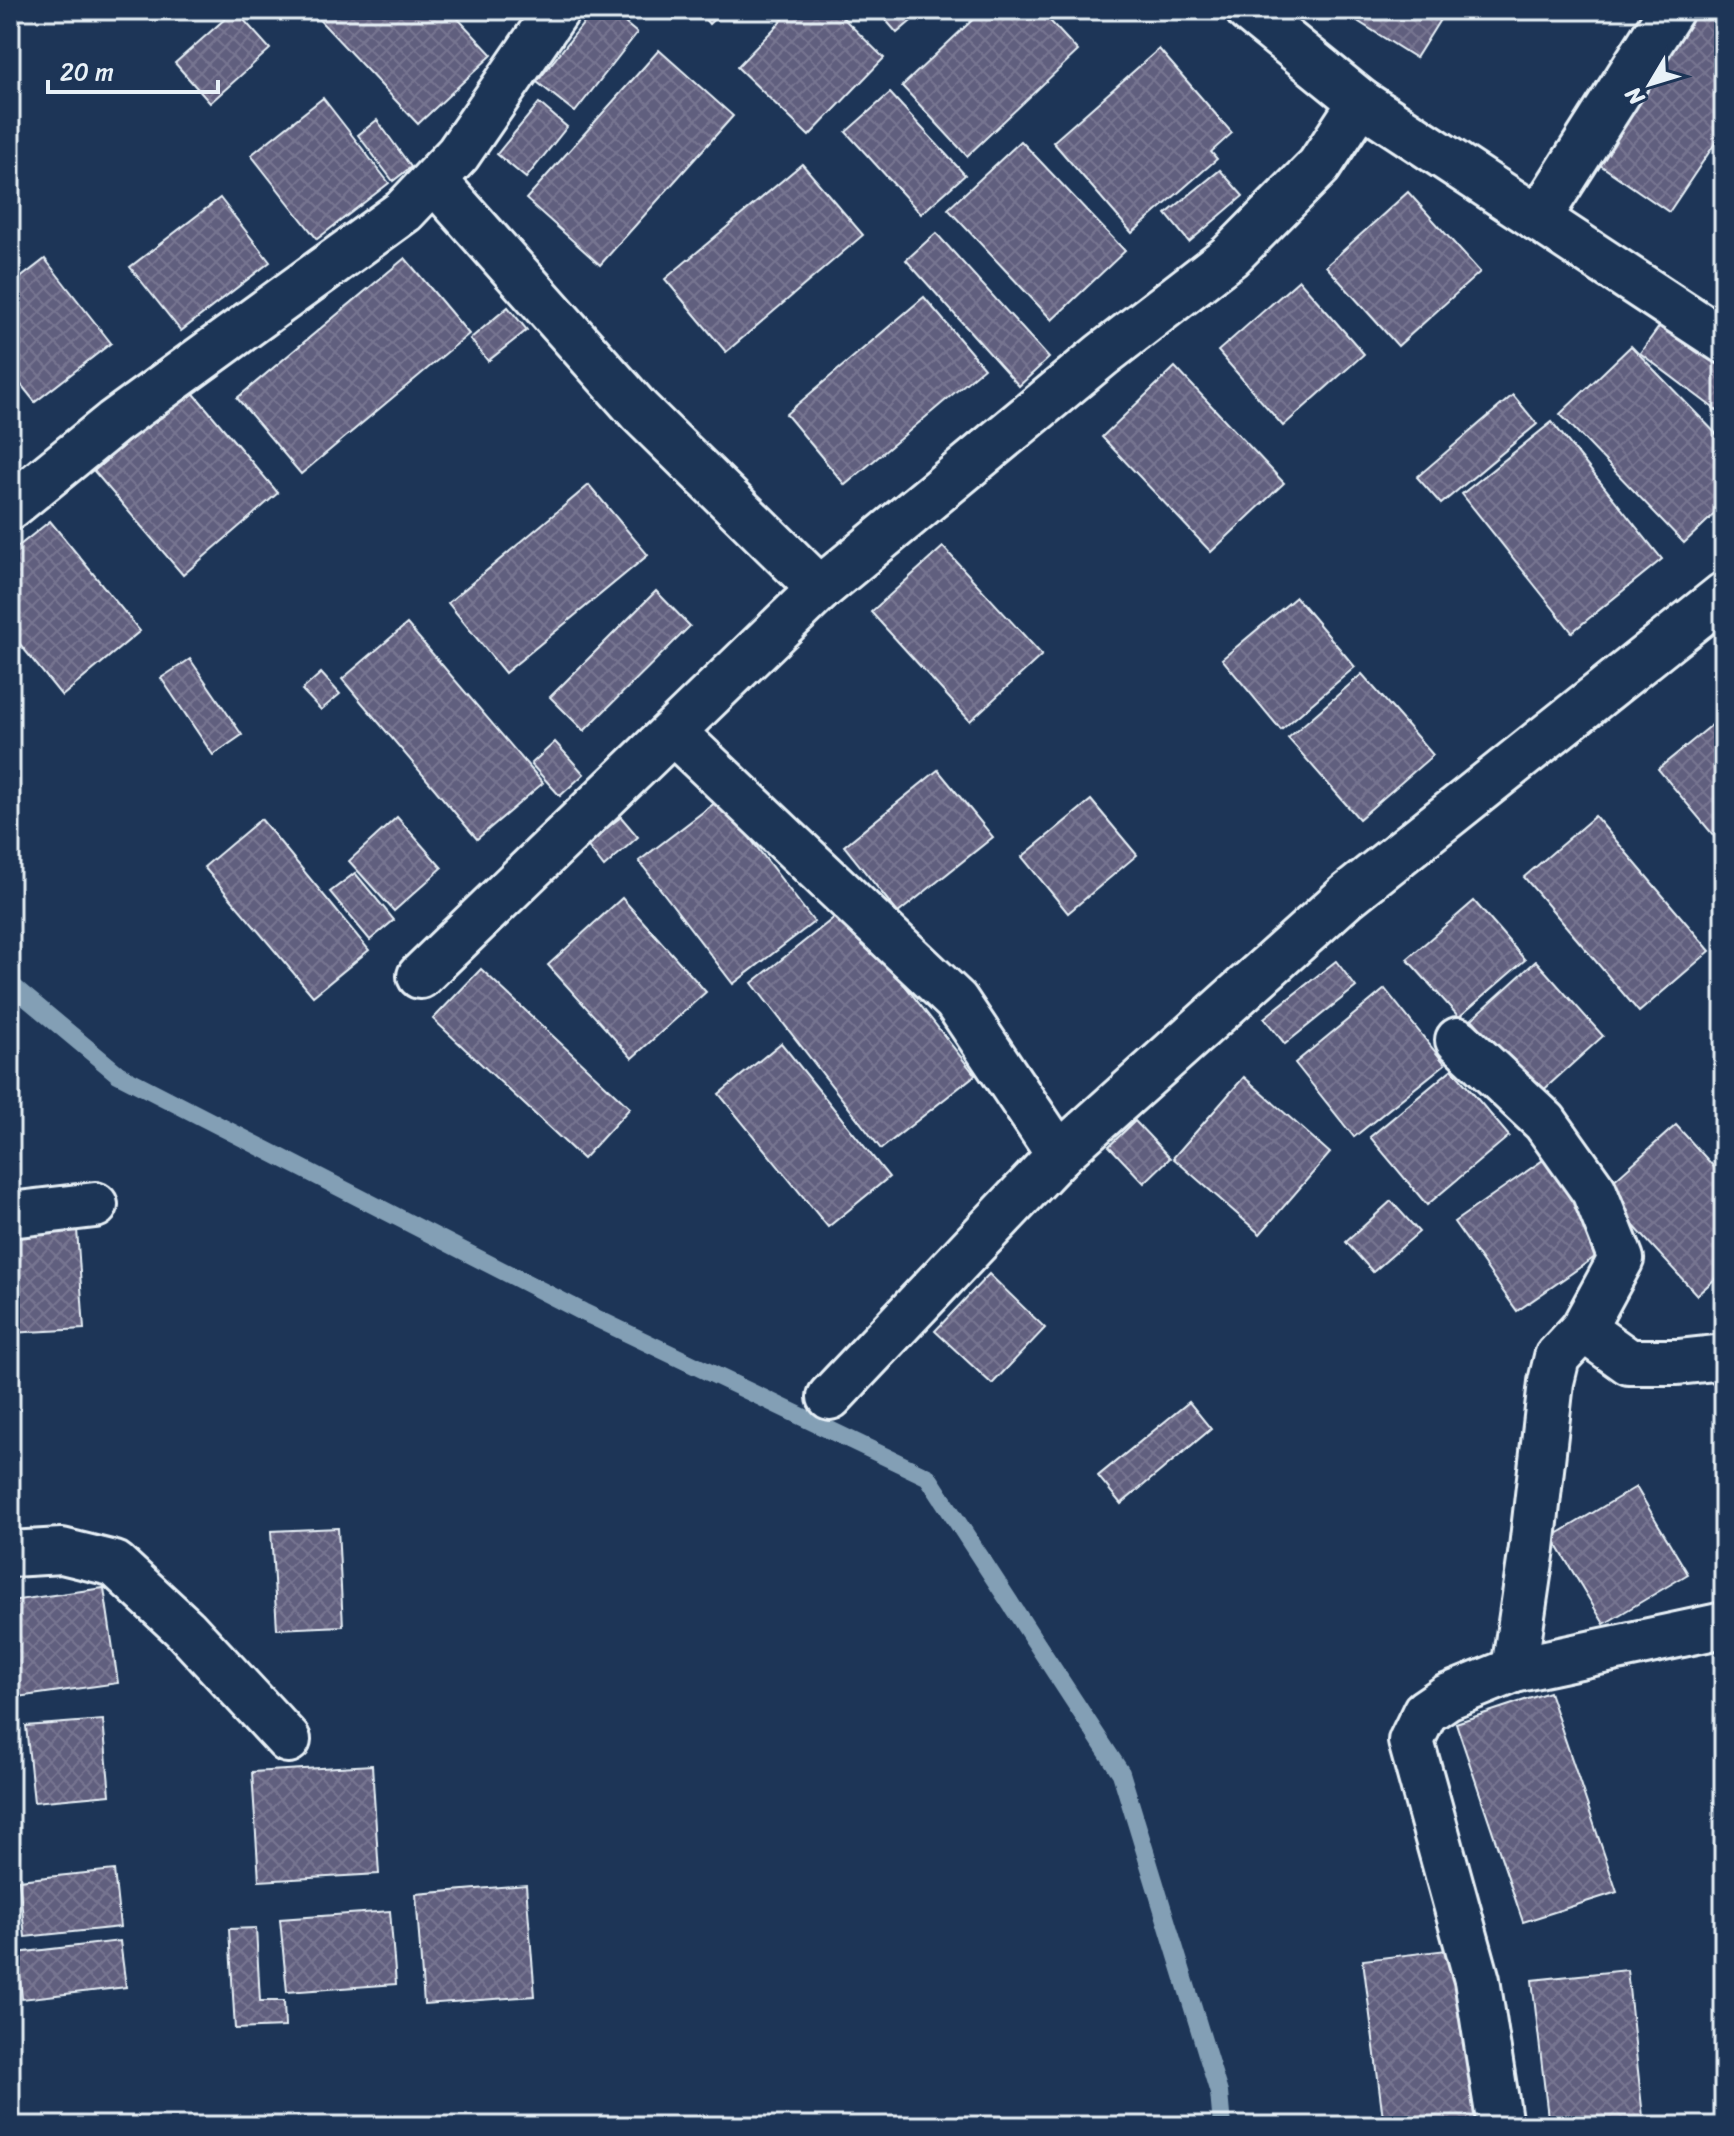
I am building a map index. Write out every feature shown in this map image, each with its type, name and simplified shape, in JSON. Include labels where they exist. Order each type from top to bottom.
[{"type":"street","points":[[10,507],[113,423],[404,211],[458,154],[557,10]]},
{"type":"street","points":[[1248,10],[1361,102],[1724,341]]},
{"type":"street","points":[[1538,219],[1671,10]]},
{"type":"street","points":[[420,976],[820,589],[1102,355],[1230,256],[1319,166],[1361,102]]},
{"type":"street","points":[[434,180],[639,411],[820,589]]},
{"type":"street","points":[[830,1397],[1059,1155],[1347,896],[1724,595]]},
{"type":"street","points":[[673,732],[956,1001],[1059,1155]]},
{"type":"street","points":[[1458,1040],[1545,1122],[1594,1191],[1621,1259],[1583,1329],[1557,1357],[1551,1382],[1514,1670]]},
{"type":"street","points":[[10,1215],[95,1205]]},
{"type":"street","points":[[1583,1329],[1629,1362],[1678,1362],[1724,1357]]},
{"type":"street","points":[[10,1554],[62,1551],[115,1564],[185,1629],[288,1740]]},
{"type":"street","points":[[1500,2126],[1477,1980],[1411,1741],[1425,1712],[1447,1697],[1514,1670],[1724,1625]]},
{"type":"building","points":[[235,10],[270,49],[210,103],[175,63]]},
{"type":"building","points":[[310,10],[450,10],[492,55],[418,124]]},
{"type":"building","points":[[594,10],[609,10],[637,33],[575,112],[537,82]]},
{"type":"building","points":[[697,10],[724,10],[709,24]]},
{"type":"building","points":[[792,10],[835,10],[884,58],[809,136],[737,67]]},
{"type":"building","points":[[877,10],[924,10],[897,33]]},
{"type":"building","points":[[983,10],[1040,10],[1078,51],[967,156],[902,86]]},
{"type":"building","points":[[1340,10],[1446,10],[1416,58]]},
{"type":"building","points":[[1686,10],[1724,10],[1724,130],[1669,212],[1587,156]]},
{"type":"building","points":[[1159,49],[1232,133],[1211,152],[1217,159],[1132,233],[1053,142]]},
{"type":"building","points":[[659,50],[733,116],[600,265],[526,199]]},
{"type":"building","points":[[890,93],[965,175],[921,214],[846,132]]},
{"type":"building","points":[[323,98],[389,183],[317,239],[251,155]]},
{"type":"building","points":[[539,103],[567,127],[526,178],[497,154]]},
{"type":"building","points":[[377,120],[411,167],[393,181],[358,135]]},
{"type":"building","points":[[1021,141],[1125,251],[1052,320],[948,209]]},
{"type":"building","points":[[802,164],[863,235],[726,352],[665,279]]},
{"type":"building","points":[[1220,170],[1243,196],[1189,242],[1166,214]]},
{"type":"building","points":[[1408,192],[1480,272],[1398,346],[1326,266]]},
{"type":"building","points":[[220,198],[270,262],[181,331],[130,267]]},
{"type":"building","points":[[936,233],[1049,358],[1019,386],[906,260]]},
{"type":"building","points":[[405,258],[469,334],[301,474],[237,398]]},
{"type":"building","points":[[45,259],[111,343],[35,402],[10,371],[10,286]]},
{"type":"building","points":[[1299,280],[1364,354],[1283,426],[1218,351]]},
{"type":"building","points":[[924,297],[984,368],[845,485],[786,414]]},
{"type":"building","points":[[508,307],[527,330],[488,361],[470,339]]},
{"type":"building","points":[[1667,316],[1724,358],[1724,416],[1640,353]]},
{"type":"building","points":[[1631,346],[1724,442],[1724,505],[1684,543],[1560,414]]},
{"type":"building","points":[[1175,367],[1284,483],[1211,552],[1102,437]]},
{"type":"building","points":[[190,389],[278,493],[183,575],[94,471]]},
{"type":"building","points":[[1513,395],[1537,424],[1441,504],[1417,477]]},
{"type":"building","points":[[10,408],[18,418],[10,424]]},
{"type":"building","points":[[1552,422],[1662,559],[1572,632],[1462,494]]},
{"type":"building","points":[[589,485],[648,555],[505,673],[448,603]]},
{"type":"building","points":[[50,521],[140,631],[62,696],[10,632],[10,553]]},
{"type":"building","points":[[943,547],[1042,655],[970,721],[871,612]]},
{"type":"building","points":[[656,591],[690,626],[584,731],[550,697]]},
{"type":"building","points":[[1296,597],[1355,667],[1281,730],[1222,659]]},
{"type":"building","points":[[407,624],[543,783],[477,839],[342,679]]},
{"type":"building","points":[[190,659],[242,735],[213,755],[161,678]]},
{"type":"building","points":[[321,673],[340,694],[321,710],[302,690]]},
{"type":"building","points":[[1362,674],[1433,755],[1359,819],[1288,738]]},
{"type":"building","points":[[1724,715],[1724,848],[1658,769]]},
{"type":"building","points":[[555,742],[584,774],[560,796],[531,764]]},
{"type":"building","points":[[938,770],[993,837],[898,913],[844,846]]},
{"type":"building","points":[[720,799],[814,922],[733,984],[639,861]]},
{"type":"building","points":[[1091,800],[1137,855],[1068,913],[1022,857]]},
{"type":"building","points":[[1595,816],[1710,951],[1639,1012],[1524,877]]},
{"type":"building","points":[[397,817],[442,868],[394,911],[349,861]]},
{"type":"building","points":[[621,817],[638,837],[604,867],[586,844]]},
{"type":"building","points":[[261,819],[369,950],[313,996],[204,867]]},
{"type":"building","points":[[355,873],[394,920],[370,940],[330,892]]},
{"type":"building","points":[[622,898],[706,992],[632,1058],[548,965]]},
{"type":"building","points":[[1474,901],[1525,960],[1459,1017],[1407,959]]},
{"type":"building","points":[[845,909],[975,1075],[881,1149],[752,983]]},
{"type":"building","points":[[1336,961],[1356,987],[1285,1044],[1264,1018]]},
{"type":"building","points":[[1536,961],[1603,1036],[1539,1094],[1472,1019]]},
{"type":"building","points":[[481,969],[630,1108],[583,1159],[433,1019]]},
{"type":"building","points":[[1385,989],[1445,1064],[1354,1137],[1295,1063]]},
{"type":"building","points":[[781,1043],[889,1177],[828,1227],[719,1094]]},
{"type":"building","points":[[1452,1069],[1509,1136],[1427,1205],[1370,1137]]},
{"type":"building","points":[[1244,1077],[1330,1153],[1260,1234],[1173,1158]]},
{"type":"building","points":[[1135,1121],[1170,1158],[1144,1183],[1109,1146]]},
{"type":"building","points":[[1676,1125],[1724,1178],[1724,1271],[1697,1295],[1602,1191]]},
{"type":"building","points":[[1546,1158],[1608,1248],[1517,1311],[1454,1222]]},
{"type":"building","points":[[1391,1201],[1419,1232],[1373,1272],[1346,1242]]},
{"type":"building","points":[[76,1215],[84,1329],[10,1333],[10,1219]]},
{"type":"building","points":[[989,1274],[1045,1328],[992,1384],[935,1331]]},
{"type":"building","points":[[10,1396],[19,1486],[10,1487]]},
{"type":"building","points":[[1189,1402],[1211,1429],[1121,1504],[1098,1476]]},
{"type":"building","points":[[1636,1487],[1688,1574],[1604,1624],[1552,1537]]},
{"type":"building","points":[[338,1528],[343,1626],[277,1629],[271,1531]]},
{"type":"building","points":[[104,1588],[118,1683],[10,1698],[10,1601]]},
{"type":"building","points":[[1549,1692],[1617,1892],[1523,1922],[1456,1723]]},
{"type":"building","points":[[103,1720],[110,1795],[34,1802],[26,1726]]},
{"type":"building","points":[[372,1765],[379,1874],[259,1881],[252,1772]]},
{"type":"building","points":[[114,1870],[120,1927],[25,1937],[19,1880]]},
{"type":"building","points":[[526,1885],[535,1996],[424,2004],[416,1894]]},
{"type":"building","points":[[390,1911],[396,1984],[287,1992],[280,1919]]},
{"type":"building","points":[[256,1928],[260,2001],[284,2001],[285,2027],[235,2029],[229,1929]]},
{"type":"building","points":[[120,1941],[126,1987],[22,1999],[17,1953]]},
{"type":"building","points":[[1463,1948],[1484,2126],[1384,2126],[1363,1960]]},
{"type":"building","points":[[1627,1970],[1644,2126],[1549,2126],[1532,1980]]},
{"type":"waterway","points":[[10,984],[118,1074],[583,1312],[928,1477],[1121,1773],[1219,2093],[1222,2126]]}]
